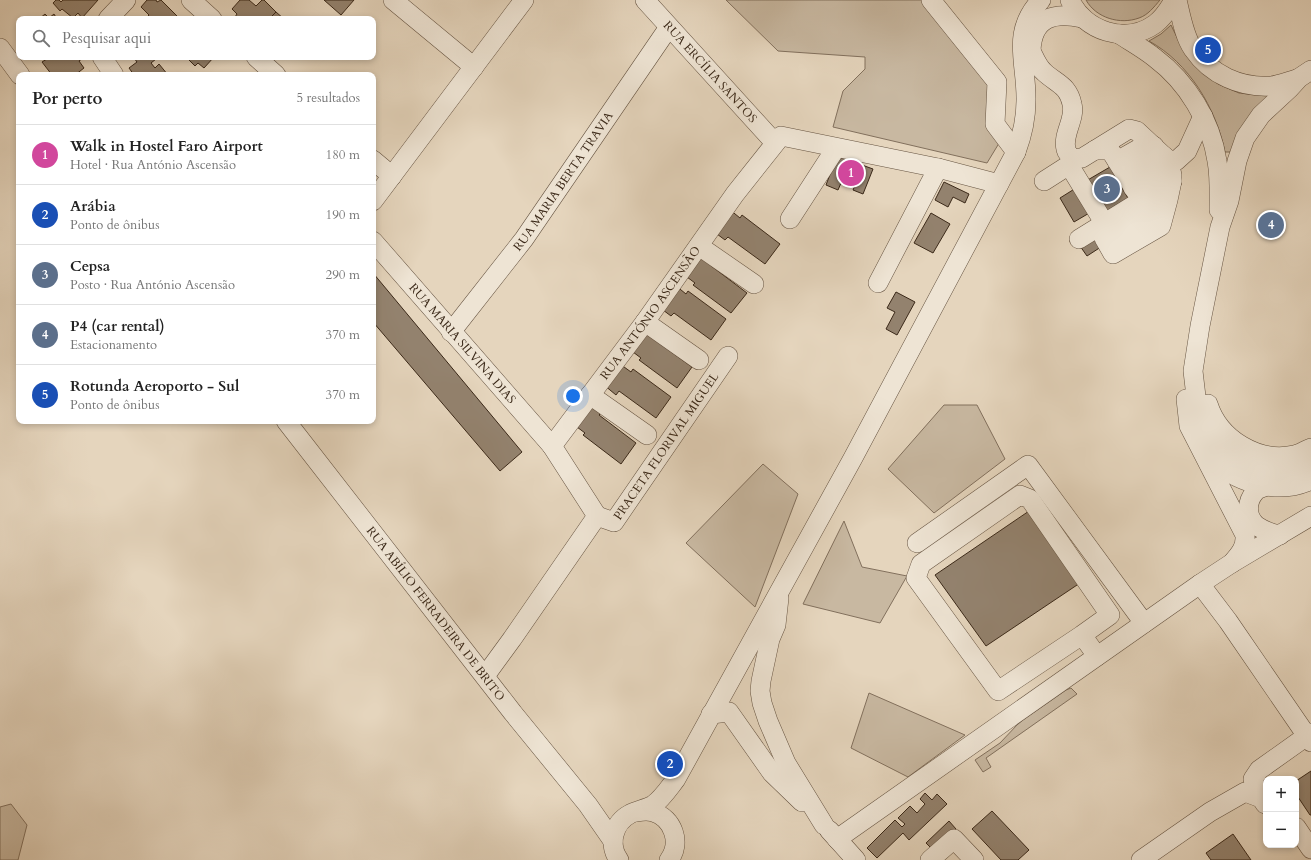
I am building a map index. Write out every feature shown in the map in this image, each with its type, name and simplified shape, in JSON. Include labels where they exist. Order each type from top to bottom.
[{"type":"street","points":[[111,16],[126,0]]},
{"type":"street","points":[[191,0],[209,16]]},
{"type":"street","points":[[393,0],[474,67]]},
{"type":"street","points":[[376,197],[524,0]]},
{"type":"street","name":"RUA ERCÍLIA SANTOS","points":[[644,0],[775,143]]},
{"type":"street","points":[[931,0],[997,82],[995,124],[1016,152]]},
{"type":"street","points":[[612,841],[617,827],[631,814],[653,805],[668,790],[676,779],[856,450],[1016,152],[1024,121],[1026,102],[1026,78],[1022,52],[1024,27],[1028,16],[1041,0]]},
{"type":"street","points":[[1070,0],[1082,18],[1092,26],[1105,32],[1119,34],[1137,32],[1154,25],[1167,12],[1175,0]]},
{"type":"street","points":[[1175,0],[1193,49],[1202,60],[1227,78],[1242,84],[1272,86],[1305,74]]},
{"type":"street","points":[[1026,78],[1032,40],[1036,29],[1044,21],[1054,16],[1067,14],[1082,18]]},
{"type":"street","name":"RUA MARIA BERTA TRAVIA","points":[[451,332],[524,239],[669,27]]},
{"type":"street","points":[[1119,34],[1156,58],[1167,68],[1190,93],[1203,116],[1212,140],[1217,161],[1220,227]]},
{"type":"street","points":[[0,48],[18,72]]},
{"type":"street","points":[[1031,52],[1043,71],[1064,86],[1072,105],[1072,115],[1065,139],[1066,150],[1071,162],[1108,228]]},
{"type":"street","points":[[104,60],[112,72]]},
{"type":"street","points":[[259,60],[273,72]]},
{"type":"street","points":[[1305,74],[1261,115],[1252,125],[1245,138],[1237,161],[1229,201],[1220,227],[1200,326],[1193,371],[1194,391],[1202,420],[1211,436],[1221,448],[1231,456],[1242,463],[1262,470],[1284,472],[1311,464]]},
{"type":"street","points":[[1044,181],[1071,162],[1082,158],[1129,129],[1137,131],[1164,158],[1168,200],[1161,226],[1114,254],[1104,238],[1130,181],[1140,148],[1164,158],[1187,151],[1203,116]]},
{"type":"street","points":[[775,143],[781,136],[938,168],[999,184]]},
{"type":"street","name":"RUA ANTÓNIO ASCENSÃO","points":[[552,446],[645,322],[735,194],[775,143]]},
{"type":"street","points":[[790,219],[836,148]]},
{"type":"street","points":[[1096,150],[1110,150],[1130,181],[1168,200]]},
{"type":"street","points":[[1130,181],[1156,174],[1164,158]]},
{"type":"street","points":[[376,163],[392,176]]},
{"type":"street","points":[[878,283],[938,168]]},
{"type":"street","points":[[1079,239],[1108,228]]},
{"type":"street","name":"RUA MARIA SILVINA DIAS","points":[[376,244],[552,446]]},
{"type":"street","points":[[699,246],[754,284]]},
{"type":"street","points":[[645,322],[699,360]]},
{"type":"street","points":[[1200,326],[1186,372],[1186,409],[1189,426],[1244,535],[1245,542],[1242,550],[1232,563]]},
{"type":"street","points":[[1200,326],[1206,397],[1211,414],[1218,424],[1233,440],[1259,454],[1278,457],[1294,455],[1311,448]]},
{"type":"street","name":"PRACETA FLORIVAL MIGUEL","points":[[596,516],[614,522],[728,356]]},
{"type":"street","points":[[590,395],[647,435]]},
{"type":"street","name":"RUA ABÍLIO FERRADEIRA DE BRITO","points":[[288,424],[484,676],[588,805],[612,841],[619,860]]},
{"type":"street","points":[[1199,445],[1217,465],[1229,473],[1247,481],[1266,486],[1287,487],[1311,480]]},
{"type":"street","points":[[484,676],[512,639],[596,516],[552,446]]},
{"type":"street","points":[[917,543],[1028,465],[1144,623]]},
{"type":"street","points":[[1266,486],[1256,491],[1247,508],[1256,525],[1266,532],[1280,535]]},
{"type":"street","points":[[1020,495],[1030,499],[1110,615],[1082,635],[998,691],[916,578],[921,564],[1020,495]]},
{"type":"street","points":[[837,839],[1200,584],[1311,516]]},
{"type":"street","points":[[1141,860],[1210,812],[1261,789],[1253,779],[1260,770],[1310,738],[1228,621],[1200,584]]},
{"type":"street","points":[[780,589],[776,626],[770,639],[761,681],[760,691],[762,703],[768,721],[786,762],[824,824]]},
{"type":"street","points":[[1082,635],[1097,656]]},
{"type":"street","points":[[711,714],[729,712],[772,772],[824,824],[856,860]]},
{"type":"street","points":[[668,790],[671,826],[674,833],[675,842],[674,850],[670,859]]},
{"type":"street","points":[[588,805],[631,814],[652,812],[660,815],[671,826]]},
{"type":"street","points":[[1299,832],[1311,850]]},
{"type":"street","points":[[930,860],[954,839],[974,860]]},
{"type":"street","points":[[1298,848],[1307,860]]},
{"type":"shaded area","points":[[726,0],[931,0],[997,82],[1004,135],[987,163],[833,127],[843,91],[865,69],[865,57],[778,51]]},
{"type":"shaded area","points":[[1086,0],[1160,0],[1142,17],[1124,21],[1102,15],[1090,6]]},
{"type":"shaded area","points":[[1171,25],[1183,50],[1206,75],[1218,84],[1239,93],[1269,96],[1233,152],[1225,152],[1215,119],[1199,88],[1176,61],[1149,41],[1161,34]]},
{"type":"shaded area","points":[[944,405],[977,405],[1005,459],[934,513],[888,469]]},
{"type":"shaded area","points":[[763,464],[798,494],[755,607],[686,543]]},
{"type":"shaded area","points":[[844,521],[862,567],[907,576],[880,623],[803,604]]},
{"type":"shaded area","points":[[1071,688],[1077,694],[986,758],[991,767],[983,772],[975,760],[1000,743],[1024,719]]},
{"type":"shaded area","points":[[869,693],[965,735],[908,777],[851,748]]},
{"type":"shaded area","points":[[11,804],[27,825],[18,860],[0,860],[0,807]]},
{"type":"building","points":[[56,0],[61,2],[63,0],[98,0],[84,16],[80,16],[78,13],[75,16],[71,16],[62,9],[60,11],[53,3]]},
{"type":"building","points":[[147,0],[156,0],[157,2],[161,0],[177,16],[148,16],[149,15],[141,7]]},
{"type":"building","points":[[240,0],[249,0],[256,6],[264,0],[276,12],[272,16],[236,16],[237,14],[232,9]]},
{"type":"building","points":[[324,0],[354,0],[341,15]]},
{"type":"building","points":[[276,12],[281,16],[272,16]]},
{"type":"building","points":[[45,60],[80,60],[79,61],[84,68],[79,72],[50,72],[42,62]]},
{"type":"building","points":[[136,60],[155,60],[151,63],[155,68],[159,64],[166,72],[132,72],[129,68],[137,62]]},
{"type":"building","points":[[189,60],[211,60],[204,68],[198,63],[195,66]]},
{"type":"building","points":[[837,156],[873,169],[863,194],[853,190],[857,181],[844,176],[838,190],[826,185]]},
{"type":"building","points":[[1110,167],[1129,200],[1107,213],[1086,181]]},
{"type":"building","points":[[944,182],[969,194],[965,203],[953,197],[948,207],[935,200]]},
{"type":"building","points":[[1076,188],[1091,212],[1074,222],[1060,198]]},
{"type":"building","points":[[729,209],[740,218],[742,215],[780,244],[765,264],[728,237],[725,240],[713,231]]},
{"type":"building","points":[[931,213],[950,224],[933,253],[914,243]]},
{"type":"building","points":[[1098,235],[1104,245],[1087,256],[1080,246]]},
{"type":"building","points":[[700,252],[712,262],[710,265],[747,293],[731,313],[693,285],[695,283],[683,274]]},
{"type":"building","points":[[376,277],[522,452],[500,471],[376,326]]},
{"type":"building","points":[[675,285],[686,294],[688,291],[726,319],[711,340],[674,313],[671,316],[659,307]]},
{"type":"building","points":[[896,292],[915,302],[897,335],[886,329],[895,312],[887,308]]},
{"type":"building","points":[[645,327],[655,340],[692,367],[677,388],[639,360],[641,358],[629,349]]},
{"type":"building","points":[[620,364],[631,372],[633,369],[671,397],[656,418],[619,391],[616,395],[604,385]]},
{"type":"building","points":[[589,403],[602,412],[599,415],[636,443],[621,464],[583,435],[585,433],[573,424]]},
{"type":"building","points":[[1032,509],[1083,581],[986,646],[935,575]]},
{"type":"building","points":[[1311,771],[1311,815],[1299,798],[1299,779]]},
{"type":"building","points":[[925,793],[932,800],[937,794],[947,804],[909,840],[903,833],[877,858],[867,848],[895,820],[902,827],[905,824],[898,818],[910,806],[917,813],[925,804],[920,799]]},
{"type":"building","points":[[992,811],[1029,850],[1018,860],[1001,860],[972,829]]},
{"type":"building","points":[[949,821],[956,829],[934,851],[926,843]]},
{"type":"building","points":[[1233,834],[1251,860],[1211,860],[1206,853]]},
{"type":"place","name":"Rotunda Aeroporto - Sul","points":[[1208,50]]},
{"type":"place","name":"Walk in Hostel Faro Airport","points":[[851,173]]},
{"type":"place","name":"Cepsa","points":[[1107,189]]},
{"type":"place","name":"P4 (car rental)","points":[[1271,225]]},
{"type":"place","name":"Arábia","points":[[670,764]]}]
